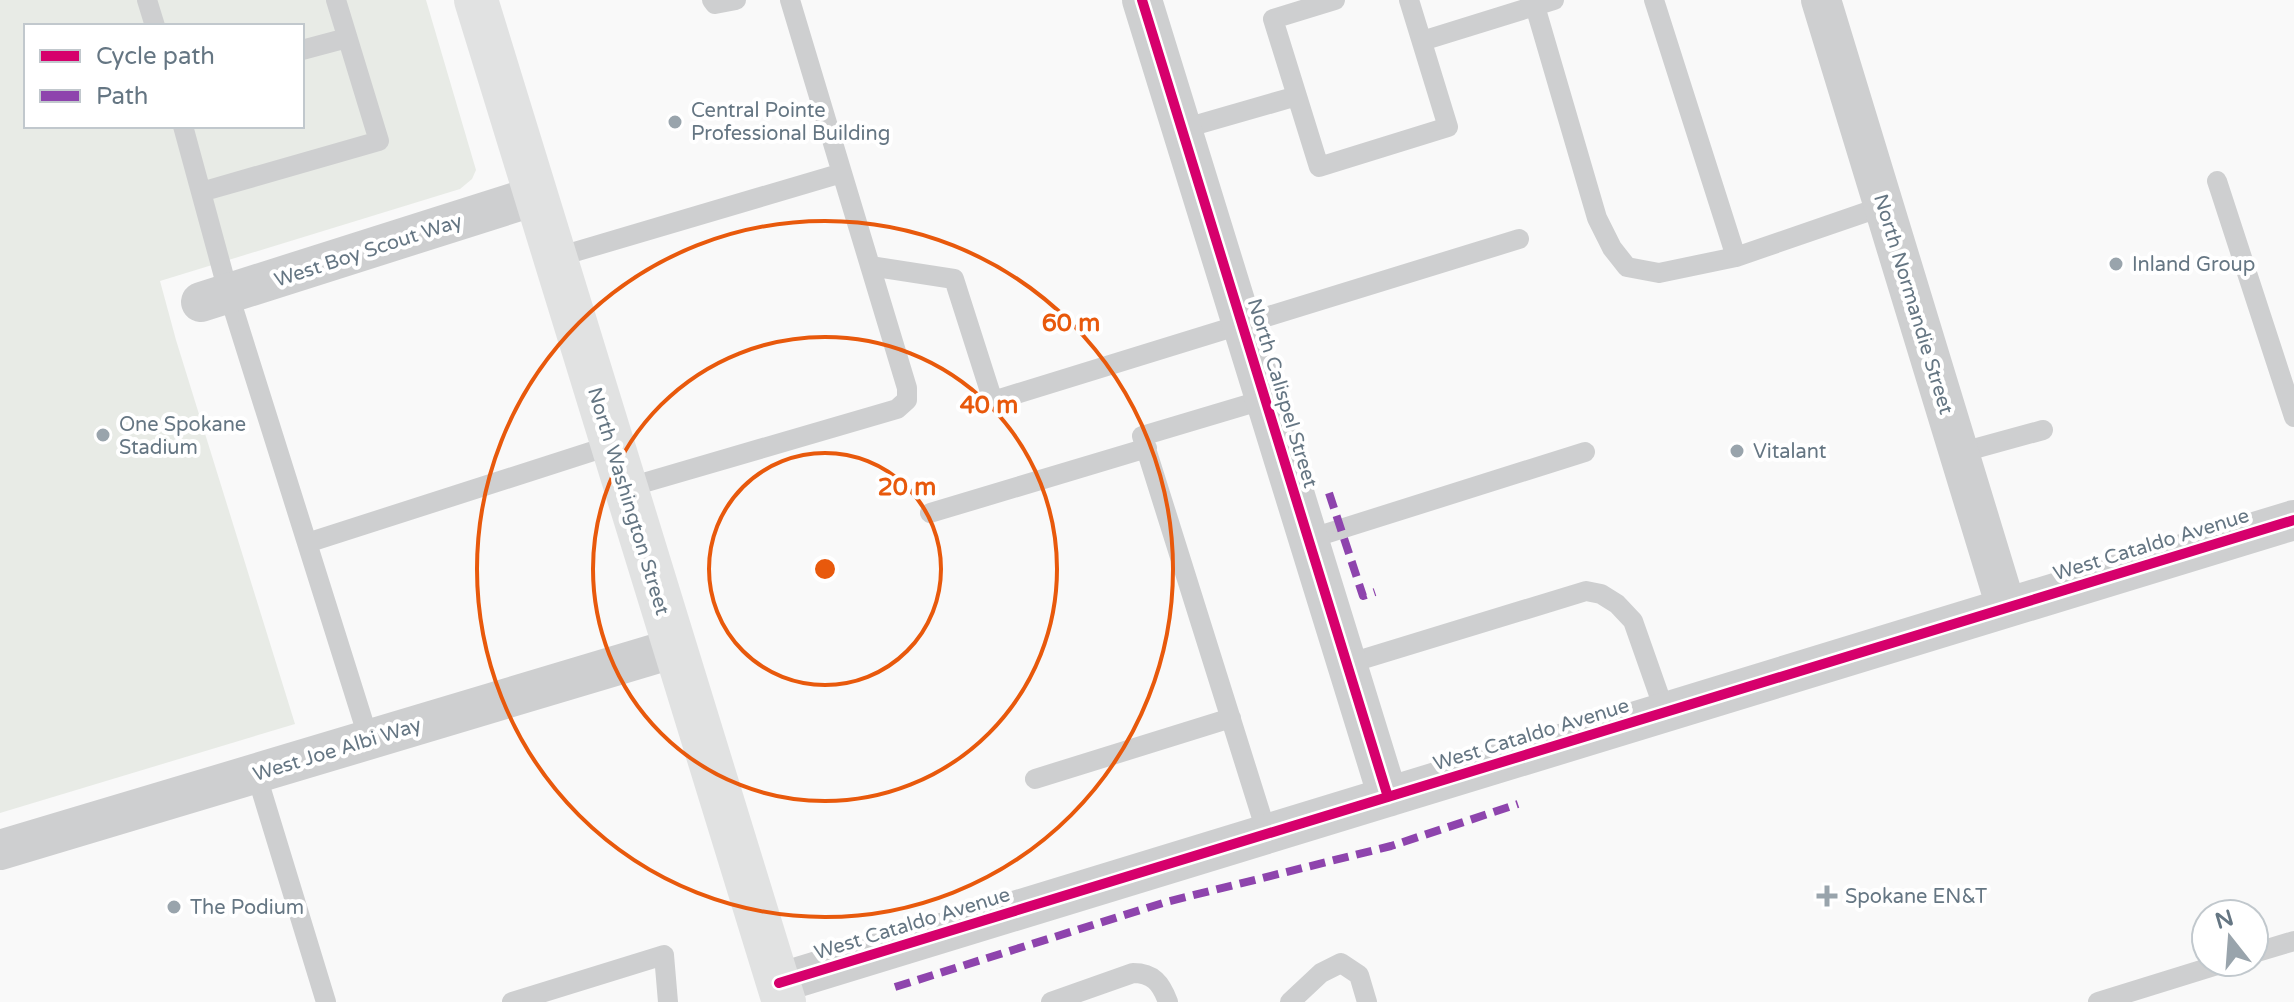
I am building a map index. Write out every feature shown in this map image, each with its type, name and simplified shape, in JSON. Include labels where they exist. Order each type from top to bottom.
[{"type":"main road","name":"North Washington Street","points":[[476,0],[782,992]]},
{"type":"street","name":"North Calispel Street","points":[[1142,0],[1388,797]]},
{"type":"street","name":"North Normandie Street","points":[[1821,0],[2006,607]]},
{"type":"street","name":"West Boy Scout Way","points":[[215,298],[535,196]]},
{"type":"street","name":"West Cataldo Avenue","points":[[782,992],[1267,834],[2294,520]]},
{"type":"street","name":"West Joe Albi Way","points":[[0,850],[675,648]]},
{"type":"lane","points":[[147,0],[154,24]]},
{"type":"lane","points":[[201,192],[379,141],[336,0]]},
{"type":"lane","points":[[712,0],[715,4],[736,0]]},
{"type":"lane","points":[[626,488],[897,409],[907,400],[907,388],[790,0]]},
{"type":"lane","points":[[1335,0],[1273,19],[1319,167],[1448,127],[1409,0]]},
{"type":"lane","points":[[1654,0],[1736,257]]},
{"type":"lane","points":[[1422,41],[1545,3],[1597,218],[1612,248],[1627,267],[1659,273],[1736,257],[1884,206]]},
{"type":"lane","points":[[304,49],[347,38]]},
{"type":"lane","points":[[1182,129],[1297,96]]},
{"type":"lane","points":[[184,128],[201,192],[215,298],[307,543],[369,740]]},
{"type":"lane","points":[[554,258],[842,173]]},
{"type":"lane","points":[[2217,181],[2294,417]]},
{"type":"lane","points":[[870,266],[954,279],[993,401],[1519,239]]},
{"type":"lane","points":[[1266,399],[1142,436],[1267,834]]},
{"type":"lane","points":[[1959,453],[2043,430]]},
{"type":"lane","points":[[307,543],[612,445]]},
{"type":"lane","points":[[930,513],[1147,448]]},
{"type":"lane","points":[[1309,539],[1585,452]]},
{"type":"lane","points":[[1347,664],[1586,591],[1601,594],[1617,604],[1633,621],[1665,712]]},
{"type":"lane","points":[[1035,779],[1231,718]]},
{"type":"lane","points":[[256,773],[326,1002]]},
{"type":"lane","points":[[2270,948],[2294,941]]},
{"type":"lane","points":[[512,1002],[664,955],[668,1002]]},
{"type":"lane","points":[[1290,1002],[1321,973],[1341,963],[1359,975],[1367,1002]]},
{"type":"lane","points":[[1051,1002],[1133,973],[1146,973],[1156,980],[1168,1002]]},
{"type":"lane","points":[[2098,1002],[2190,973]]},
{"type":"shaded area","name":"One Spokane Stadium","points":[[0,0],[426,0],[476,170],[472,179],[460,189],[160,281],[295,724],[0,813]]},
{"type":"marked path","points":[[1329,493],[1363,596],[1375,592]]},
{"type":"marked path","points":[[895,987],[1166,902],[1391,846],[1518,804]]},
{"type":"cycle path","points":[[1142,0],[1388,797]]},
{"type":"cycle path","points":[[779,983],[2294,520]]},
{"type":"place","name":"Central Pointe Professional Building","points":[[675,122]]},
{"type":"place","name":"Inland Group","points":[[2116,264]]},
{"type":"place","name":"One Spokane Stadium","points":[[103,435]]},
{"type":"place","name":"Vitalant","points":[[1737,451]]},
{"type":"place","name":"Spokane EN&T","points":[[1827,896]]},
{"type":"place","name":"The Podium","points":[[174,907]]}]
